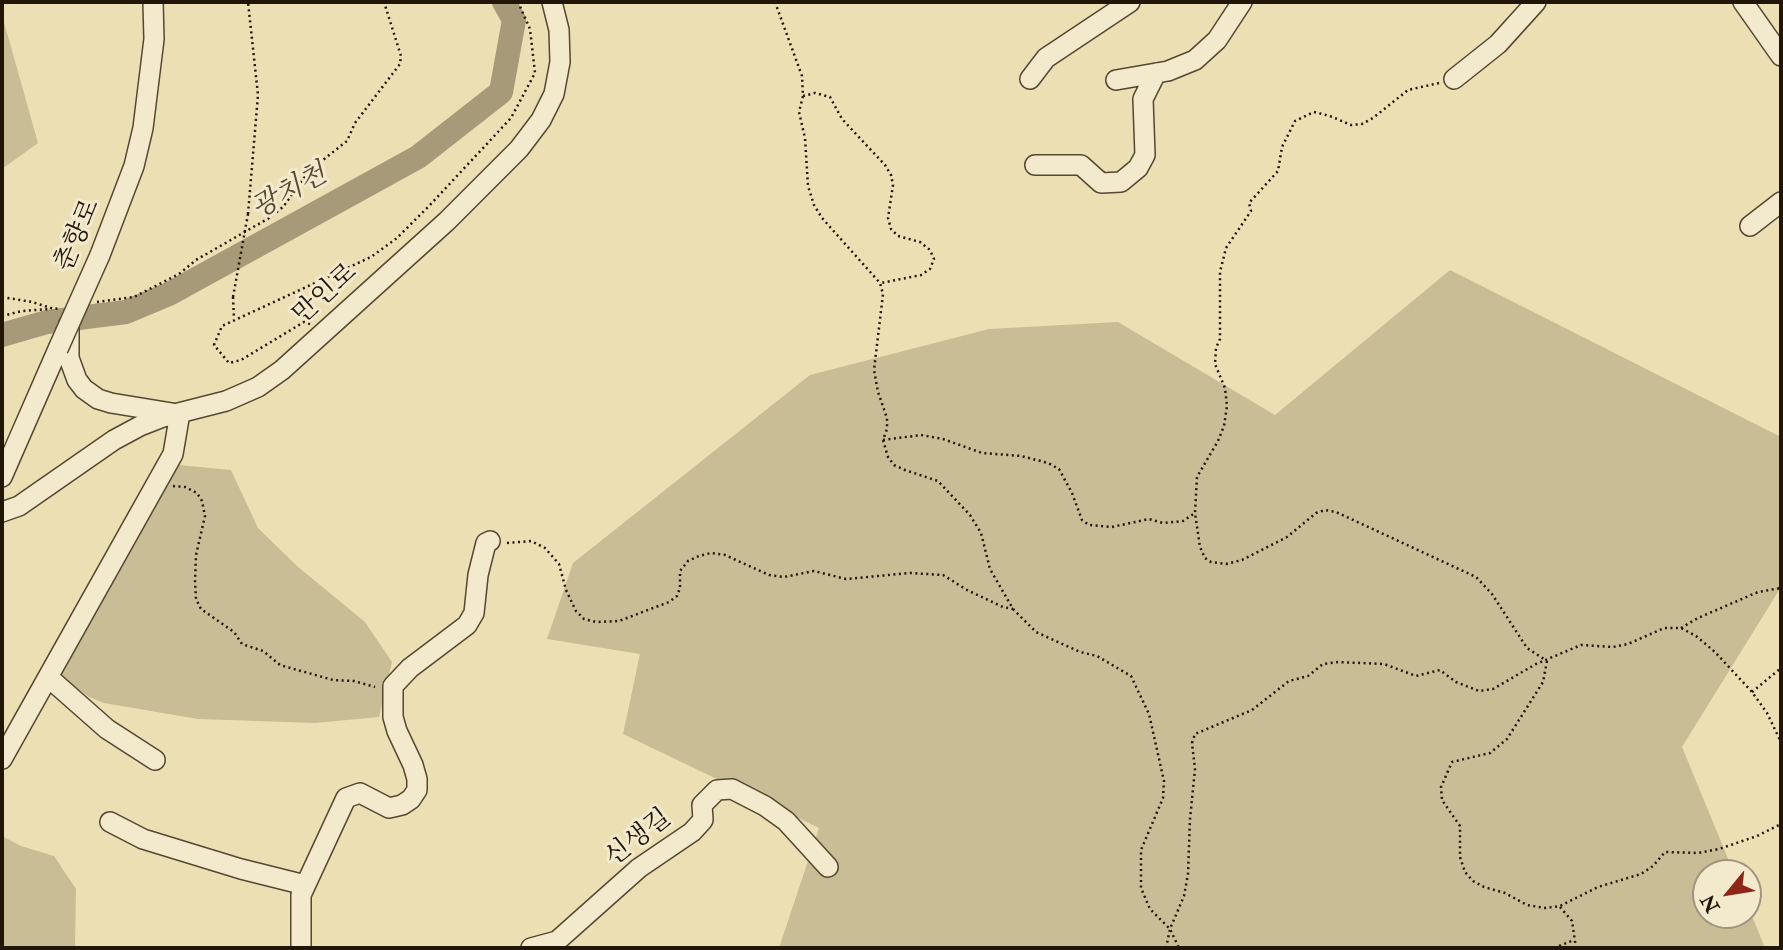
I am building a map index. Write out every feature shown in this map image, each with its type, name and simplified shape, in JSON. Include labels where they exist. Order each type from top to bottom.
[{"type":"street","name":"춘향로","points":[[2,477],[58,349],[68,316],[100,255],[134,166],[143,128],[154,39],[153,2]]},
{"type":"street","name":"만인로","points":[[2,512],[19,506],[140,426],[226,401],[258,387],[282,370],[447,221],[519,149],[541,120],[554,94],[560,62],[559,30],[552,2]]},
{"type":"street","points":[[1030,79],[1046,58],[1130,2]]},
{"type":"street","points":[[1116,80],[1156,73],[1195,60],[1217,40],[1242,2]]},
{"type":"street","points":[[1454,79],[1498,44],[1536,2]]},
{"type":"street","points":[[1743,2],[1781,56]]},
{"type":"street","points":[[1035,165],[1081,165],[1101,183],[1121,182],[1138,167],[1145,155],[1143,99],[1156,73]]},
{"type":"street","points":[[1750,226],[1781,202]]},
{"type":"street","points":[[2,759],[173,454],[178,413],[111,403],[84,389],[77,380],[69,358],[68,316]]},
{"type":"street","points":[[301,948],[301,895],[346,798],[360,793],[389,807],[402,806],[417,790],[413,765],[393,717],[392,691],[397,680],[467,625],[474,613],[478,575],[486,543],[490,541]]},
{"type":"street","points":[[48,677],[107,729],[155,760]]},
{"type":"street","name":"신생길","points":[[531,948],[557,942],[639,868],[692,832],[703,820],[702,805],[717,790],[732,789],[765,806],[786,821],[828,867]]},
{"type":"street","points":[[110,822],[143,839],[305,885]]},
{"type":"path","points":[[234,319],[233,298],[248,214],[258,95],[248,2]]},
{"type":"path","points":[[92,303],[134,297],[179,274],[196,260],[269,218],[283,207],[309,171],[347,141],[355,122],[400,64],[401,56],[384,2]]},
{"type":"path","points":[[327,329],[304,322],[241,360],[229,363],[214,345],[222,327],[234,319],[371,257],[429,206],[511,118],[535,73],[530,29],[518,2]]},
{"type":"path","points":[[775,2],[802,76],[803,96],[799,112],[805,138],[808,186],[814,205],[822,218],[880,283],[883,294],[874,370],[887,418],[883,440],[888,457],[894,465],[938,481],[970,515],[981,533],[989,569],[1013,609],[1036,632],[1119,667],[1131,676],[1143,699],[1155,736],[1164,781],[1163,798],[1141,849],[1141,888],[1150,909],[1170,929],[1179,948]]},
{"type":"path","points":[[1454,79],[1408,90],[1362,124],[1352,125],[1314,112],[1294,121],[1282,147],[1278,171],[1249,203],[1251,211],[1226,248],[1220,272],[1220,339],[1216,348],[1215,364],[1225,388],[1227,406],[1218,441],[1197,477],[1195,513],[1200,547],[1205,558],[1211,562],[1226,564],[1241,560],[1287,537],[1316,513],[1325,510],[1336,512],[1476,577],[1492,594],[1527,648],[1547,661]]},
{"type":"path","points":[[803,96],[815,93],[830,97],[842,119],[885,164],[893,185],[888,218],[891,229],[898,236],[920,242],[930,250],[934,259],[930,269],[921,275],[880,283]]},
{"type":"path","points":[[2,297],[32,302],[68,316]]},
{"type":"path","points":[[2,316],[22,311],[54,309]]},
{"type":"path","points":[[883,440],[921,435],[943,439],[982,453],[1021,456],[1048,463],[1059,469],[1082,520],[1089,525],[1112,527],[1149,519],[1163,523],[1183,522],[1195,513]]},
{"type":"path","points":[[157,482],[185,487],[197,493],[202,501],[205,516],[196,555],[195,582],[201,609],[234,632],[242,644],[263,651],[280,665],[333,680],[354,681],[392,691]]},
{"type":"path","points":[[490,541],[531,541],[545,548],[559,564],[566,590],[576,611],[584,619],[596,622],[619,621],[669,602],[677,596],[680,571],[688,561],[711,553],[725,555],[769,575],[784,576],[814,571],[846,579],[910,573],[943,575],[967,590],[1013,609]]},
{"type":"path","points":[[1681,628],[1758,592],[1781,588]]},
{"type":"path","points":[[1166,948],[1170,929],[1184,896],[1188,874],[1195,769],[1192,743],[1195,734],[1245,714],[1289,681],[1308,676],[1323,664],[1384,664],[1416,676],[1440,670],[1456,682],[1479,691],[1493,689],[1536,664],[1581,645],[1613,647],[1628,644],[1664,628],[1681,628],[1696,636],[1715,652],[1752,692],[1767,713],[1781,742]]},
{"type":"path","points":[[1547,661],[1543,682],[1507,739],[1490,753],[1452,762],[1441,787],[1443,800],[1460,826],[1460,857],[1465,872],[1473,881],[1528,905],[1545,908],[1560,906],[1598,887],[1641,874],[1653,866],[1665,852],[1698,853],[1720,849],[1781,824]]},
{"type":"path","points":[[1752,692],[1781,668]]},
{"type":"path","points":[[1560,906],[1572,921],[1576,948]]},
{"type":"path","points":[[1554,948],[1574,940]]},
{"type":"shaded area","points":[[2,15],[38,143],[2,169]]},
{"type":"shaded area","points":[[1450,270],[1781,437],[1781,587],[1682,747],[1728,859],[1692,859],[1692,929],[1757,929],[1765,948],[779,948],[819,828],[623,734],[640,654],[547,639],[573,563],[810,375],[989,329],[1118,322],[1275,415]]},
{"type":"shaded area","points":[[179,465],[231,470],[258,528],[297,566],[365,622],[392,662],[379,717],[315,723],[198,719],[104,703],[89,697],[58,675]]},
{"type":"shaded area","points":[[2,836],[21,846],[54,856],[76,889],[75,948],[2,948]]},
{"type":"waterway","name":"광치천","points":[[2,335],[47,322],[126,312],[169,294],[418,157],[501,92],[514,20],[504,2]]}]
